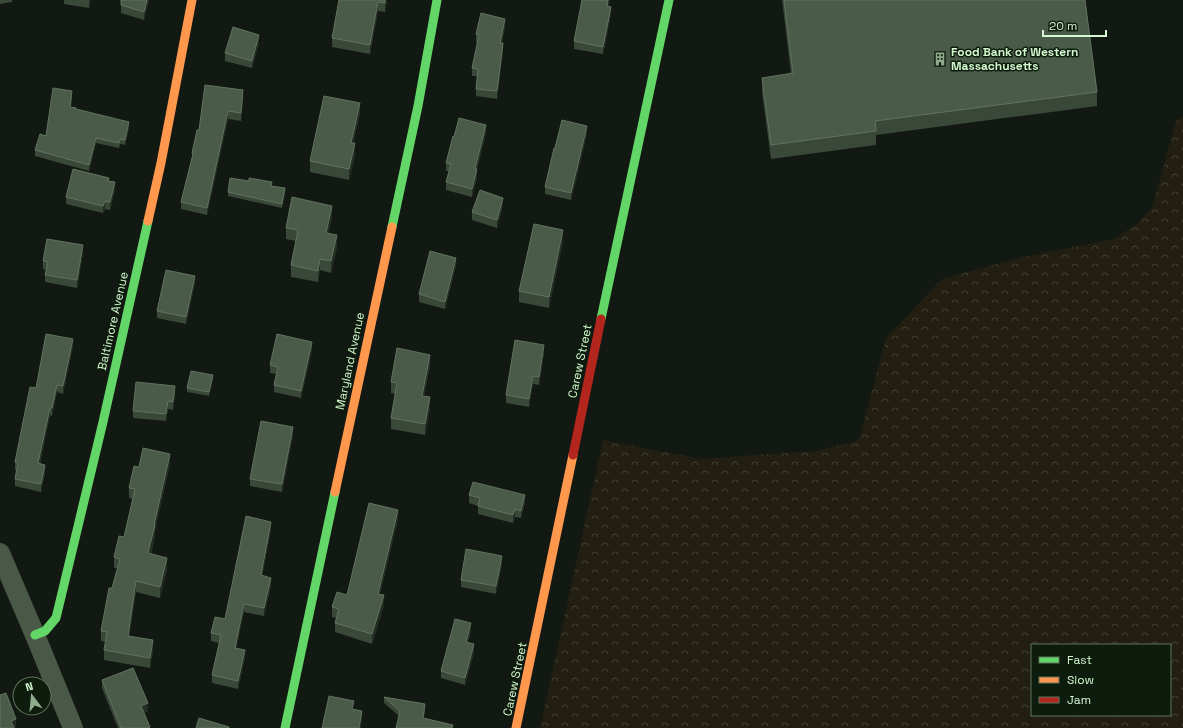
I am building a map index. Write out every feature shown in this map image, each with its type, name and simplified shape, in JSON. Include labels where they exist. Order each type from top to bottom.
[{"type":"street","name":"Baltimore Avenue","points":[[36,635],[45,631],[56,618],[103,422],[161,163],[192,0]]},
{"type":"street","name":"Maryland Avenue","points":[[285,728],[319,570],[344,442],[417,113],[437,0]]},
{"type":"street","name":"Carew Street","points":[[516,728],[597,336],[669,0]]},
{"type":"street","points":[[0,553],[36,635],[73,728]]},
{"type":"green space","points":[[1183,117],[1183,728],[540,728],[603,440],[701,459],[816,451],[859,440],[886,338],[942,279],[1023,257],[1114,239],[1137,224],[1152,208],[1176,121]]},
{"type":"building","points":[[121,0],[147,0],[144,12],[121,5]]},
{"type":"building","points":[[339,0],[385,0],[385,3],[378,2],[370,45],[332,38]]},
{"type":"building","points":[[582,0],[608,0],[607,6],[611,7],[603,47],[574,41]]},
{"type":"building","name":"Food Bank of Western Massachusetts","points":[[784,0],[1085,0],[1097,92],[875,121],[876,131],[771,145],[762,78],[793,73]]},
{"type":"building","points":[[481,13],[505,19],[500,43],[503,43],[497,91],[476,89],[478,69],[472,68],[479,35],[476,34]]},
{"type":"building","points":[[233,27],[259,35],[252,61],[225,53]]},
{"type":"building","points":[[205,85],[243,90],[241,113],[228,111],[207,208],[181,202],[193,154],[197,130],[199,130]]},
{"type":"building","points":[[53,88],[72,91],[70,107],[129,122],[125,140],[120,139],[119,143],[96,138],[89,165],[35,150],[40,134],[46,136]]},
{"type":"building","points":[[324,96],[360,103],[351,143],[355,143],[349,169],[310,161]]},
{"type":"building","points":[[459,118],[486,125],[475,169],[477,169],[472,189],[446,182],[451,164],[446,163]]},
{"type":"building","points":[[562,120],[587,126],[571,193],[545,187]]},
{"type":"building","points":[[73,169],[109,178],[108,181],[115,182],[110,202],[105,201],[103,206],[66,197]]},
{"type":"building","points":[[230,178],[249,181],[249,178],[272,182],[271,186],[285,188],[282,204],[228,192]]},
{"type":"building","points":[[480,190],[503,198],[497,220],[472,212]]},
{"type":"building","points":[[292,197],[332,206],[326,233],[337,235],[331,261],[320,259],[318,271],[291,265],[298,230],[286,228]]},
{"type":"building","points":[[534,224],[563,230],[549,297],[519,291]]},
{"type":"building","points":[[47,239],[83,245],[77,280],[45,275],[48,262],[43,261]]},
{"type":"building","points":[[430,251],[456,258],[445,302],[419,294]]},
{"type":"building","points":[[166,270],[195,276],[186,317],[157,311]]},
{"type":"building","points":[[46,334],[73,339],[63,386],[57,385],[52,408],[50,408],[38,463],[45,465],[41,484],[15,479],[18,463],[15,462],[30,387],[36,388]]},
{"type":"building","points":[[277,334],[312,342],[301,391],[274,385],[278,367],[270,365]]},
{"type":"building","points":[[515,340],[544,345],[539,377],[533,376],[529,399],[506,395]]},
{"type":"building","points":[[397,348],[430,355],[422,396],[430,397],[425,424],[391,418],[397,383],[391,382]]},
{"type":"building","points":[[191,371],[213,375],[209,392],[187,388]]},
{"type":"building","points":[[136,382],[175,386],[173,402],[168,401],[166,414],[133,411]]},
{"type":"building","points":[[261,421],[293,427],[282,484],[250,479]]},
{"type":"building","points":[[143,448],[170,454],[148,553],[167,558],[160,587],[136,581],[128,636],[153,640],[150,658],[104,650],[107,632],[101,631],[109,588],[112,588],[120,559],[114,557],[119,536],[124,537],[135,489],[129,488],[134,466],[139,467]]},
{"type":"building","points":[[473,482],[525,495],[521,511],[515,509],[513,515],[478,506],[480,498],[469,495]]},
{"type":"building","points":[[369,503],[398,510],[378,594],[384,595],[372,634],[335,623],[339,609],[332,607],[337,592],[347,595]]},
{"type":"building","points":[[246,516],[271,522],[261,575],[271,578],[264,608],[244,604],[235,648],[245,650],[238,681],[212,675],[221,635],[211,633],[215,617],[225,619]]},
{"type":"building","points":[[466,549],[502,556],[496,586],[461,580]]},
{"type":"building","points":[[455,619],[471,623],[466,642],[474,644],[465,678],[441,671]]},
{"type":"building","points":[[133,668],[148,703],[141,706],[150,727],[147,728],[121,728],[102,680]]},
{"type":"building","points":[[6,693],[12,709],[12,716],[15,716],[16,719],[11,721],[14,728],[0,728],[0,695]]},
{"type":"building","points":[[329,696],[354,701],[352,709],[362,711],[359,728],[322,728]]},
{"type":"building","points":[[384,697],[425,704],[423,718],[453,725],[452,728],[396,728],[400,711]]},
{"type":"building","points":[[199,718],[229,727],[229,728],[196,728]]},
{"type":"traffic: fast","points":[[392,227],[418,106],[437,0]]},
{"type":"traffic: fast","points":[[601,319],[669,0]]},
{"type":"traffic: fast","points":[[35,635],[45,631],[56,618],[103,422],[148,221]]},
{"type":"traffic: fast","points":[[285,728],[335,492]]},
{"type":"traffic: slow","points":[[148,221],[161,163],[192,0]]},
{"type":"traffic: slow","points":[[335,492],[392,227]]},
{"type":"traffic: slow","points":[[516,728],[573,455]]},
{"type":"traffic: jam","points":[[573,455],[601,319]]},
{"type":"place","name":"Food Bank of Western Massachusetts","points":[[940,59]]}]
